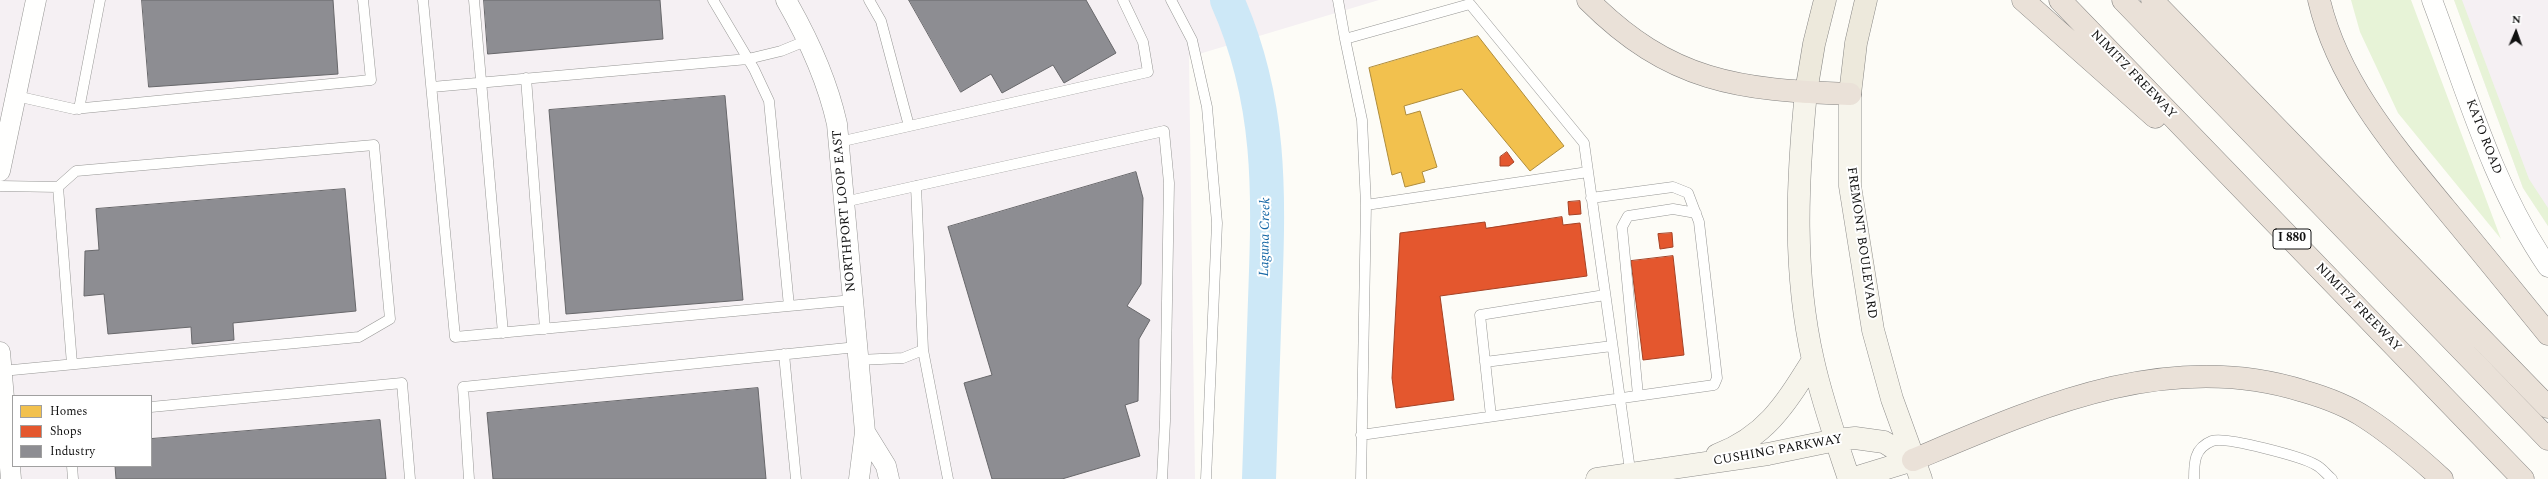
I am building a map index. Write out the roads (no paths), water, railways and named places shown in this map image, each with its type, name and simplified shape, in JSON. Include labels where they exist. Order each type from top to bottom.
[{"type":"highway","points":[[1588,0],[1616,27],[1664,60],[1707,77],[1766,89],[1850,94]]},
{"type":"highway","points":[[2023,0],[2286,233]]},
{"type":"highway","name":"NIMITZ FREEWAY","points":[[2060,0],[2523,479]]},
{"type":"highway","points":[[2123,0],[2548,439]]},
{"type":"highway","points":[[2152,0],[2548,407]]},
{"type":"highway","points":[[2319,0],[2323,20],[2339,59],[2365,106],[2403,158],[2548,334]]},
{"type":"highway","points":[[1917,469],[1981,432],[2084,396],[2132,382],[2178,376],[2228,376],[2278,383],[2322,397],[2359,414],[2405,446],[2442,479]]},
{"type":"main road","points":[[1825,0],[1814,44],[1806,92],[1798,191],[1799,244],[1803,301],[1813,360],[1836,440],[1850,479],[1917,469]]},
{"type":"main road","name":"FREMONT BOULEVARD","points":[[1866,0],[1856,42],[1850,94],[1850,186],[1873,330],[1892,399],[1917,469]]},
{"type":"main road","points":[[1682,467],[1731,449],[1754,436],[1784,406],[1813,360]]},
{"type":"main road","name":"CUSHING PARKWAY","points":[[1597,479],[1631,477],[1682,467],[1768,454],[1836,440],[1855,438],[1884,442],[1917,469]]},
{"type":"street","points":[[0,171],[2,152],[16,96],[36,0]]},
{"type":"street","name":"NORTHPORT LOOP EAST","points":[[786,0],[808,40],[830,93],[839,142],[865,432],[859,479]]},
{"type":"street","name":"KATO ROAD","points":[[2432,0],[2502,185],[2518,218],[2548,267]]},
{"type":"street","points":[[1,361],[11,479]]},
{"type":"street","name":"NORTHPORT LOOP EAST","points":[[865,432],[886,466],[889,479]]},
{"type":"lane","points":[[79,109],[100,0]]},
{"type":"lane","points":[[16,96],[79,109],[371,80],[363,0]]},
{"type":"lane","points":[[423,0],[456,338],[853,300]]},
{"type":"lane","points":[[474,0],[503,333]]},
{"type":"lane","points":[[713,0],[748,59],[769,101],[789,306]]},
{"type":"lane","points":[[869,0],[881,21],[909,126]]},
{"type":"lane","points":[[839,142],[1148,72],[1143,42],[1123,0]]},
{"type":"lane","points":[[1171,0],[1192,40],[1207,107],[1217,223],[1206,479]]},
{"type":"lane","points":[[1338,0],[1362,120],[1366,205],[1361,479]]},
{"type":"lane","points":[[1345,40],[1470,4],[1584,143],[1631,477]]},
{"type":"lane","points":[[432,87],[748,59],[781,51],[808,40]]},
{"type":"lane","points":[[526,78],[545,329]]},
{"type":"lane","points":[[844,202],[1164,131],[1169,183],[1166,413],[1162,479]]},
{"type":"lane","points":[[0,186],[58,187],[76,171],[374,145],[390,319],[359,337],[72,364],[1,361]]},
{"type":"lane","points":[[1366,205],[1588,172]]},
{"type":"lane","points":[[916,186],[923,350],[948,479]]},
{"type":"lane","points":[[58,187],[72,364]]},
{"type":"lane","points":[[1361,435],[1619,397],[1714,385],[1718,378],[1699,222],[1688,193],[1674,187],[1591,198]]},
{"type":"lane","points":[[1638,395],[1622,227],[1628,216],[1673,209],[1696,213]]},
{"type":"lane","points":[[1491,416],[1480,315],[1605,295]]},
{"type":"lane","points":[[1485,362],[1612,346]]},
{"type":"lane","points":[[469,479],[462,387],[784,354],[857,354],[903,358],[923,350]]},
{"type":"lane","points":[[784,354],[796,479]]},
{"type":"lane","points":[[152,407],[402,383],[410,479]]},
{"type":"lane","points":[[2194,479],[2194,459],[2197,452],[2213,440],[2234,440],[2316,464],[2332,479]]},
{"type":"lane","points":[[72,467],[74,479]]},
{"type":"waterway","name":"Laguna Creek","points":[[1227,0],[1242,38],[1252,74],[1260,111],[1267,185],[1259,479]]}]
